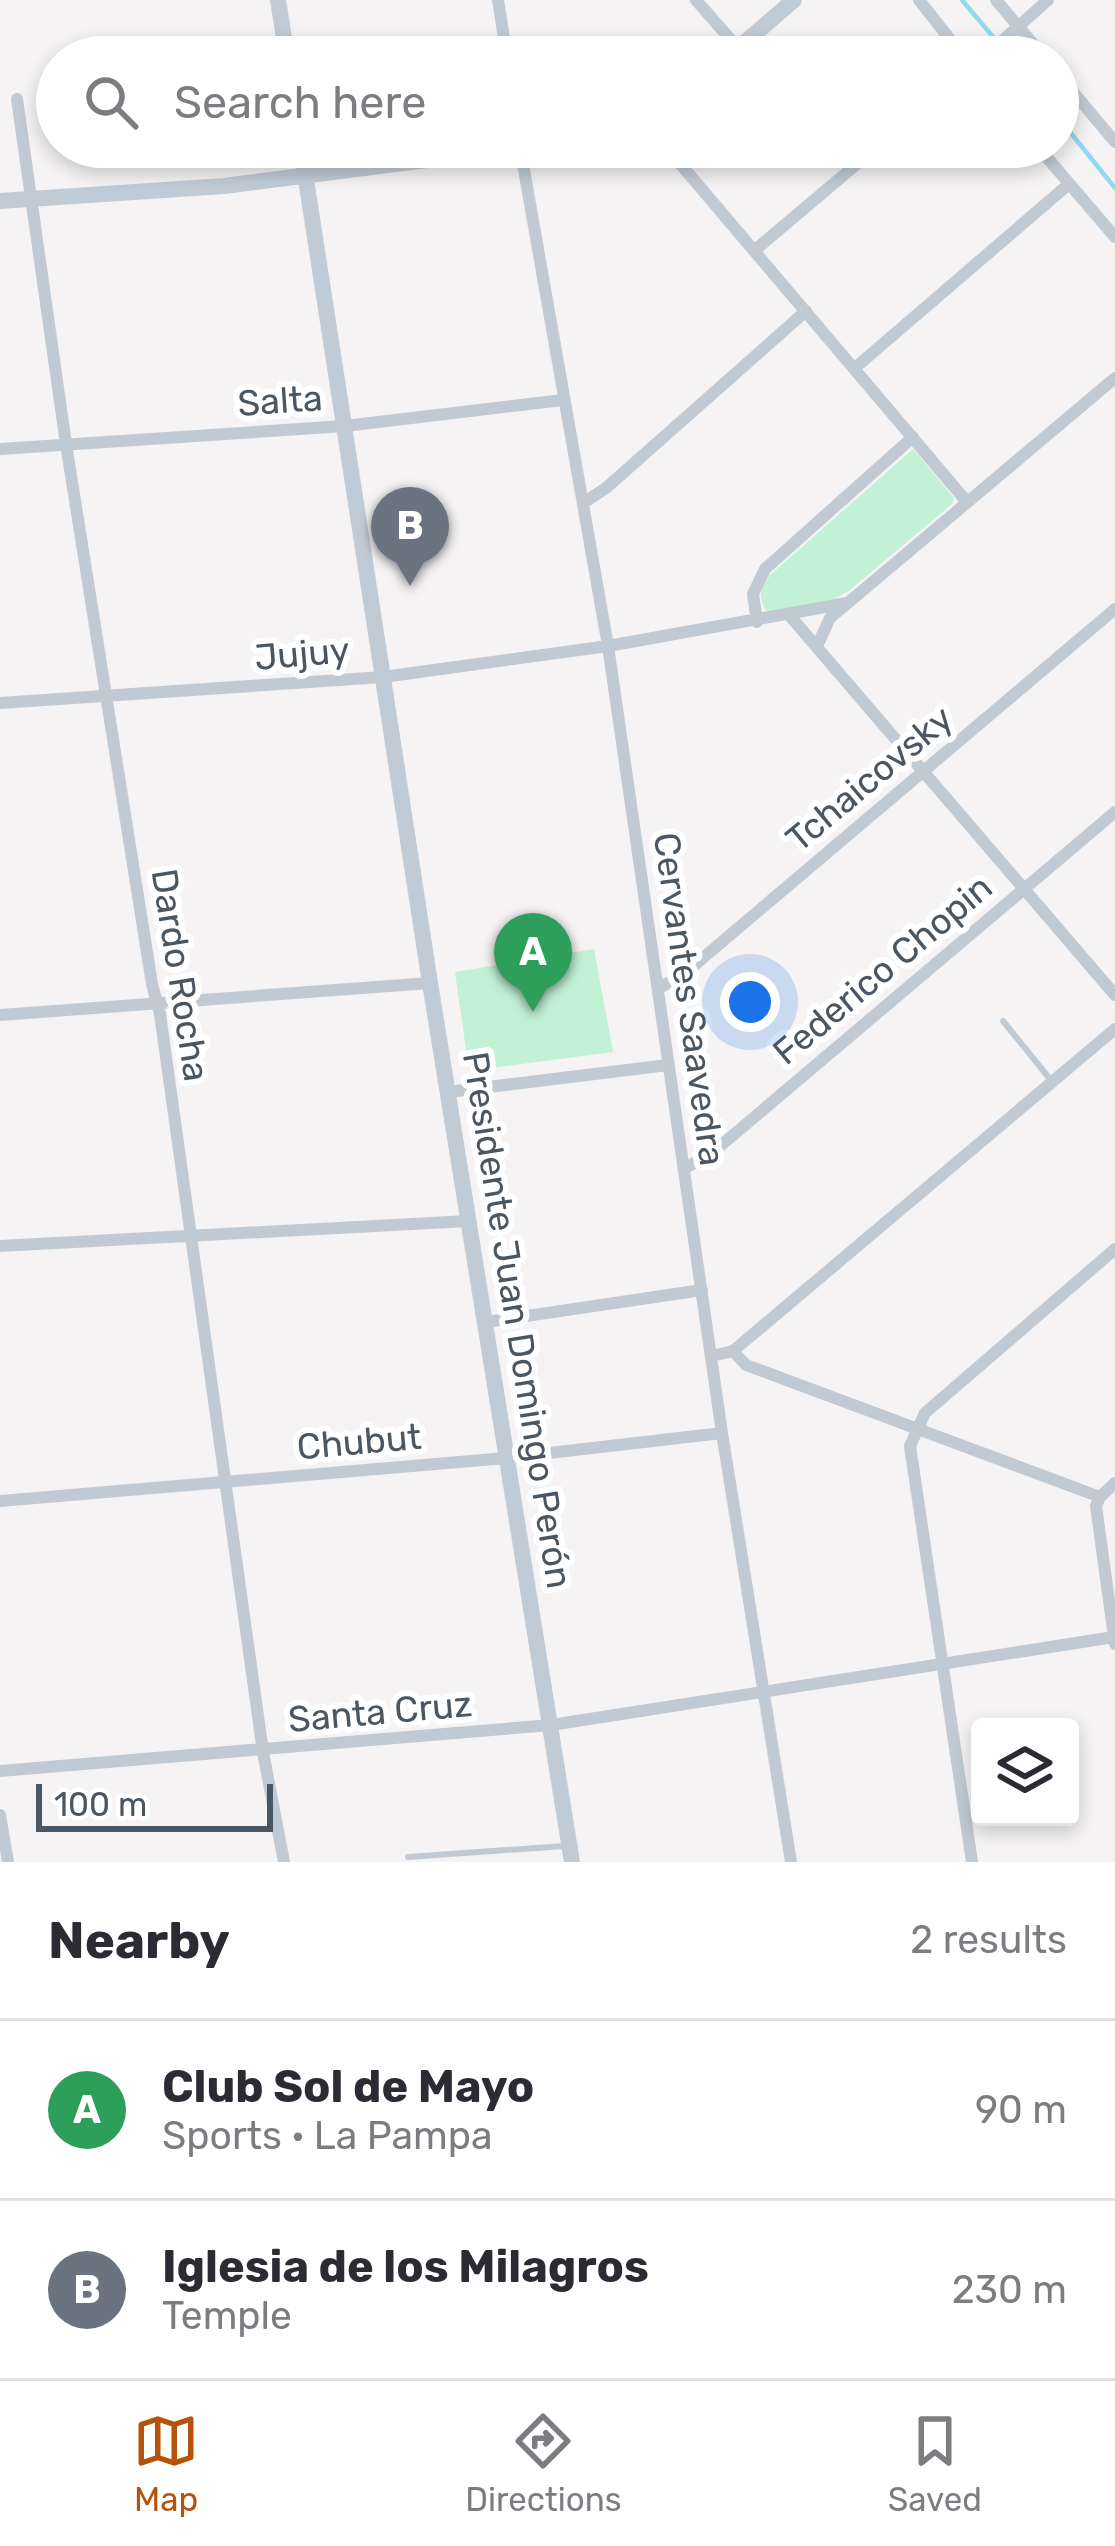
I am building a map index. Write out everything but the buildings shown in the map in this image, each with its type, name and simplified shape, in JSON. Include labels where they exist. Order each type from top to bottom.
[{"type":"street","points":[[278,0],[284,36]]},
{"type":"street","points":[[498,0],[503,36]]},
{"type":"street","points":[[696,0],[721,36]]},
{"type":"street","points":[[753,36],[794,0]]},
{"type":"street","points":[[919,0],[947,36]]},
{"type":"street","points":[[996,0],[1021,36]]},
{"type":"street","points":[[1010,36],[1048,0]]},
{"type":"street","name":"Dardo Rocha","points":[[17,99],[105,696],[157,1001],[262,1752],[284,1862]]},
{"type":"street","points":[[1079,99],[1115,142]]},
{"type":"street","name":"Presidente Juan Domingo Perón","points":[[304,168],[570,1854]]},
{"type":"street","points":[[0,201],[372,168]]},
{"type":"street","name":"Cervantes Saavedra","points":[[523,168],[608,646],[722,1433],[791,1862]]},
{"type":"street","points":[[684,168],[967,502]]},
{"type":"street","points":[[755,250],[852,168]]},
{"type":"street","points":[[1057,168],[1115,237]]},
{"type":"street","points":[[856,368],[1070,184]]},
{"type":"street","points":[[583,503],[607,488],[806,311]]},
{"type":"street","points":[[817,646],[830,618],[1115,378]]},
{"type":"street","name":"Salta","points":[[0,449],[345,426],[563,400]]},
{"type":"street","points":[[757,622],[752,594],[765,569],[913,437]]},
{"type":"street","name":"Jujuy","points":[[0,703],[383,677],[608,646],[847,603]]},
{"type":"street","name":"Tchaicovsky","points":[[658,988],[684,974],[1115,609]]},
{"type":"street","points":[[790,616],[1115,995]]},
{"type":"street","name":"Federico Chopin","points":[[685,1168],[712,1154],[1115,812]]},
{"type":"street","points":[[0,1015],[430,982]]},
{"type":"street","points":[[712,1356],[734,1352],[1115,1029]]},
{"type":"street","points":[[448,1092],[668,1065]]},
{"type":"street","points":[[0,1246],[468,1221]]},
{"type":"street","points":[[972,1862],[910,1458],[916,1428],[926,1413],[1115,1249]]},
{"type":"street","points":[[486,1322],[702,1290]]},
{"type":"street","points":[[734,1352],[746,1365],[1100,1497]]},
{"type":"street","name":"Chubut","points":[[0,1501],[506,1458],[722,1433]]},
{"type":"street","points":[[1114,1640],[1096,1506],[1115,1483]]},
{"type":"street","name":"Santa Cruz","points":[[0,1771],[551,1725],[1114,1640]]},
{"type":"street","points":[[0,1814],[8,1862]]},
{"type":"lane","points":[[1003,1022],[1052,1082]]},
{"type":"lane","points":[[408,1857],[570,1854]]},
{"type":"green space","points":[[913,449],[954,498],[952,504],[850,590],[834,599],[768,614],[761,594],[770,575]]},
{"type":"green space","points":[[594,949],[613,1052],[469,1071],[455,972]]},
{"type":"waterway","points":[[962,0],[992,36]]},
{"type":"waterway","points":[[1079,143],[1115,188]]},
{"type":"place","name":"Iglesia de los Milagros","points":[[410,586]]},
{"type":"place","name":"Club Sol de Mayo","points":[[533,1012]]}]
